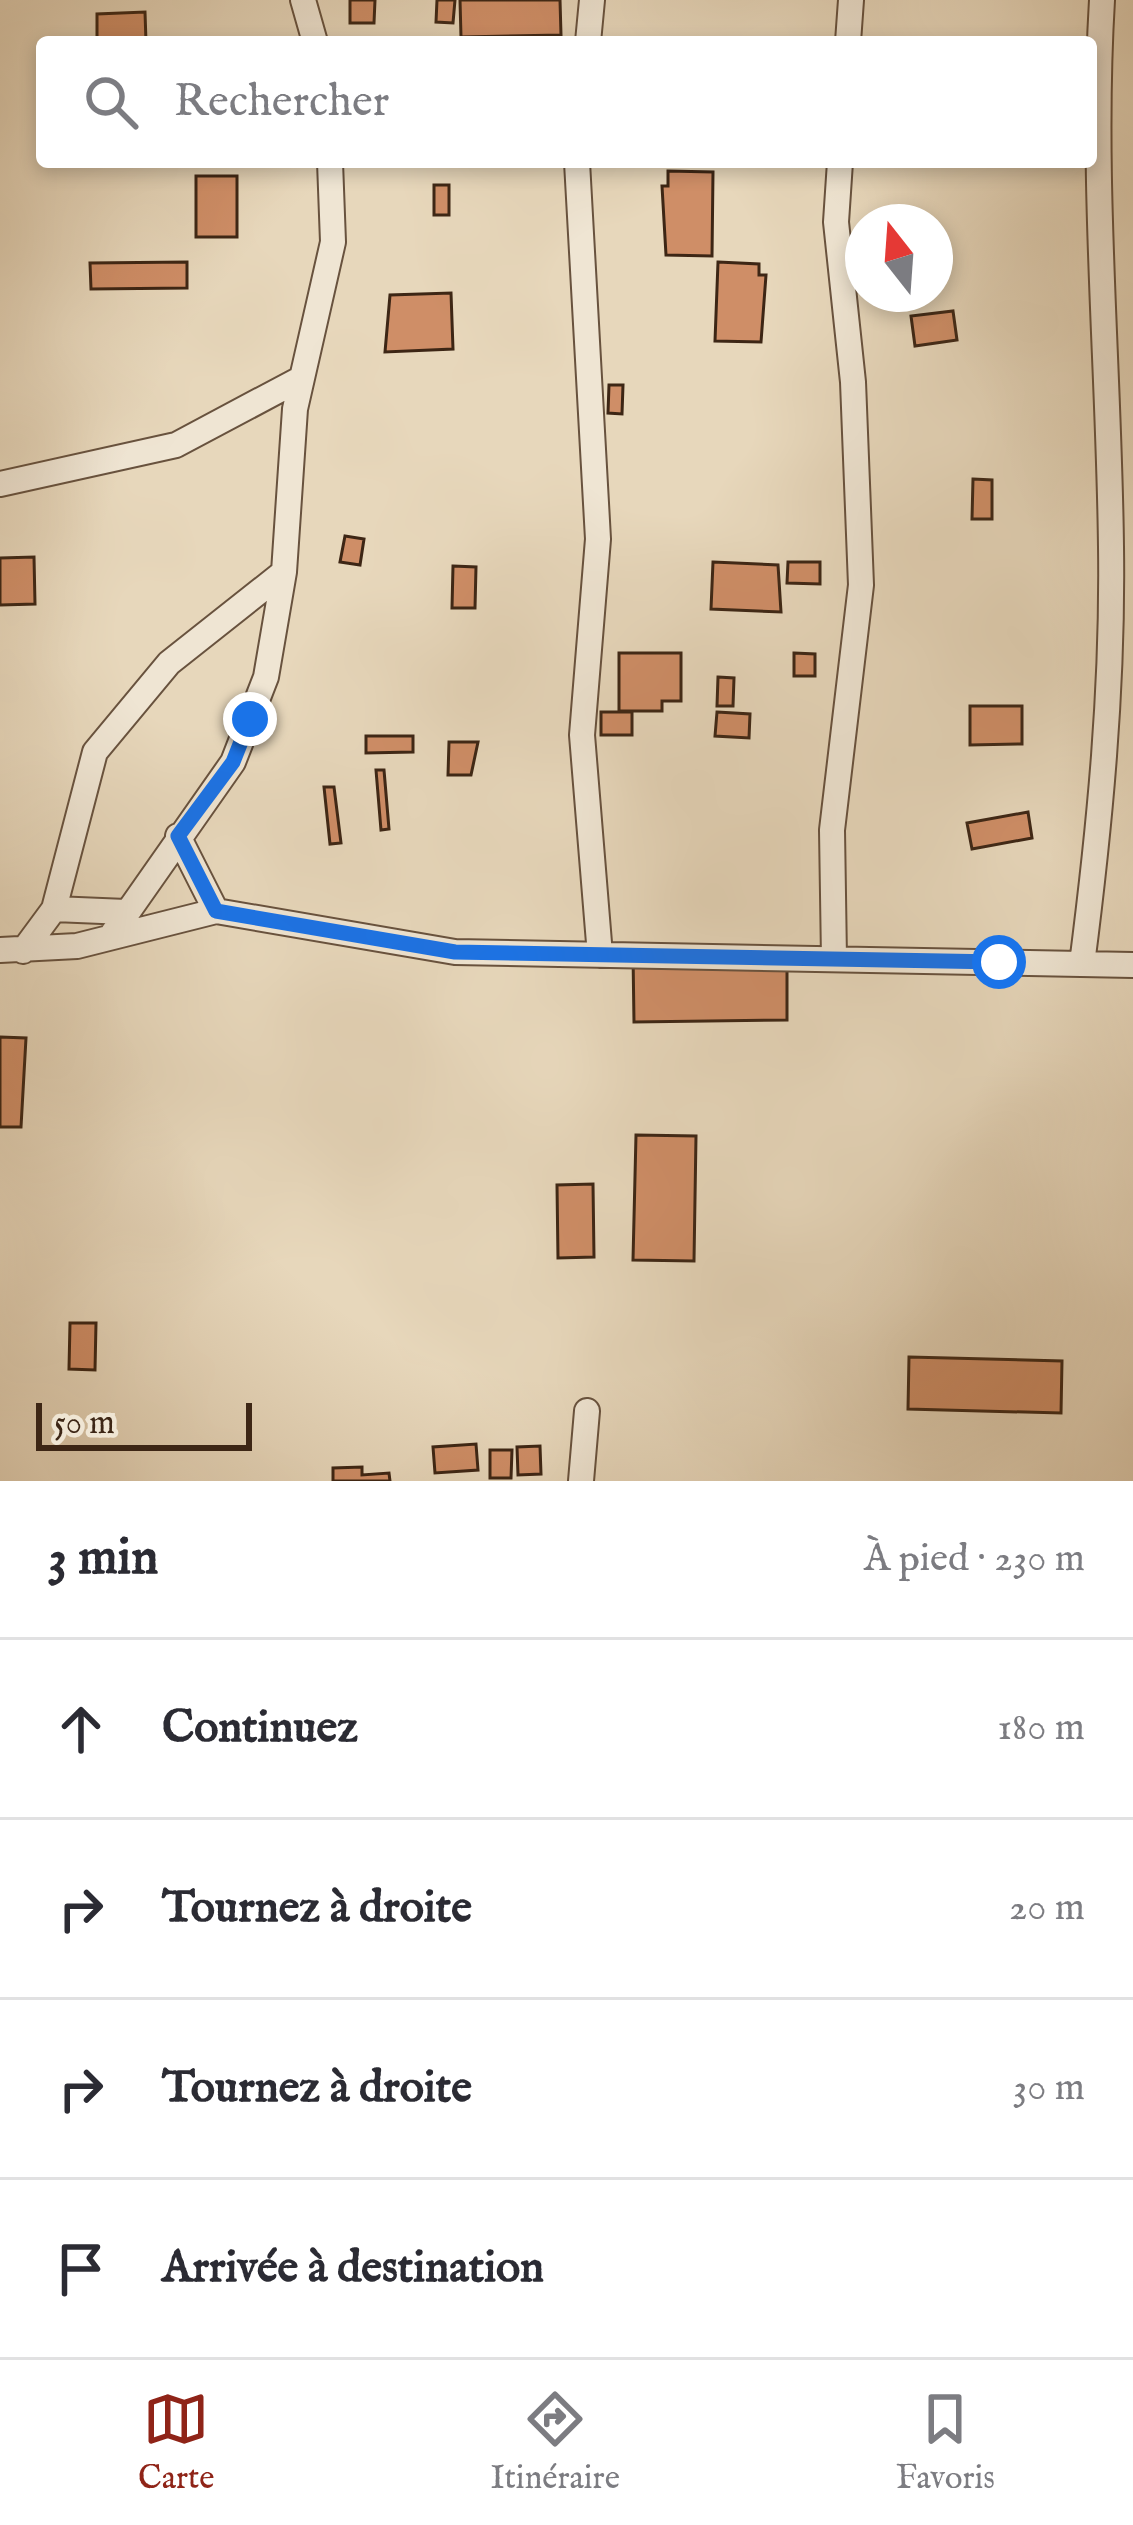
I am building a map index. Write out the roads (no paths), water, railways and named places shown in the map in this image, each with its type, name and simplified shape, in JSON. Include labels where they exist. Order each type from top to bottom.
[{"type":"street","points":[[303,0],[313,36]]},
{"type":"street","points":[[589,36],[592,0]]},
{"type":"street","points":[[848,36],[851,0]]},
{"type":"street","points":[[1097,72],[1102,0]]},
{"type":"street","points":[[1082,964],[1108,747],[1112,551],[1097,116]]},
{"type":"street","points":[[111,936],[233,762],[266,677],[284,572],[302,378],[332,242],[330,168]]},
{"type":"street","points":[[577,168],[598,539],[582,734],[600,955]]},
{"type":"street","points":[[834,959],[832,830],[861,585],[853,382],[836,221],[840,168]]},
{"type":"street","points":[[0,484],[176,445],[302,378]]},
{"type":"street","points":[[12,951],[54,910],[95,752],[169,663],[284,572]]},
{"type":"street","points":[[178,836],[216,911]]},
{"type":"street","points":[[54,910],[127,912]]},
{"type":"street","points":[[12,951],[111,936],[216,911],[455,952],[1133,965]]},
{"type":"street","points":[[581,1481],[587,1411]]}]
